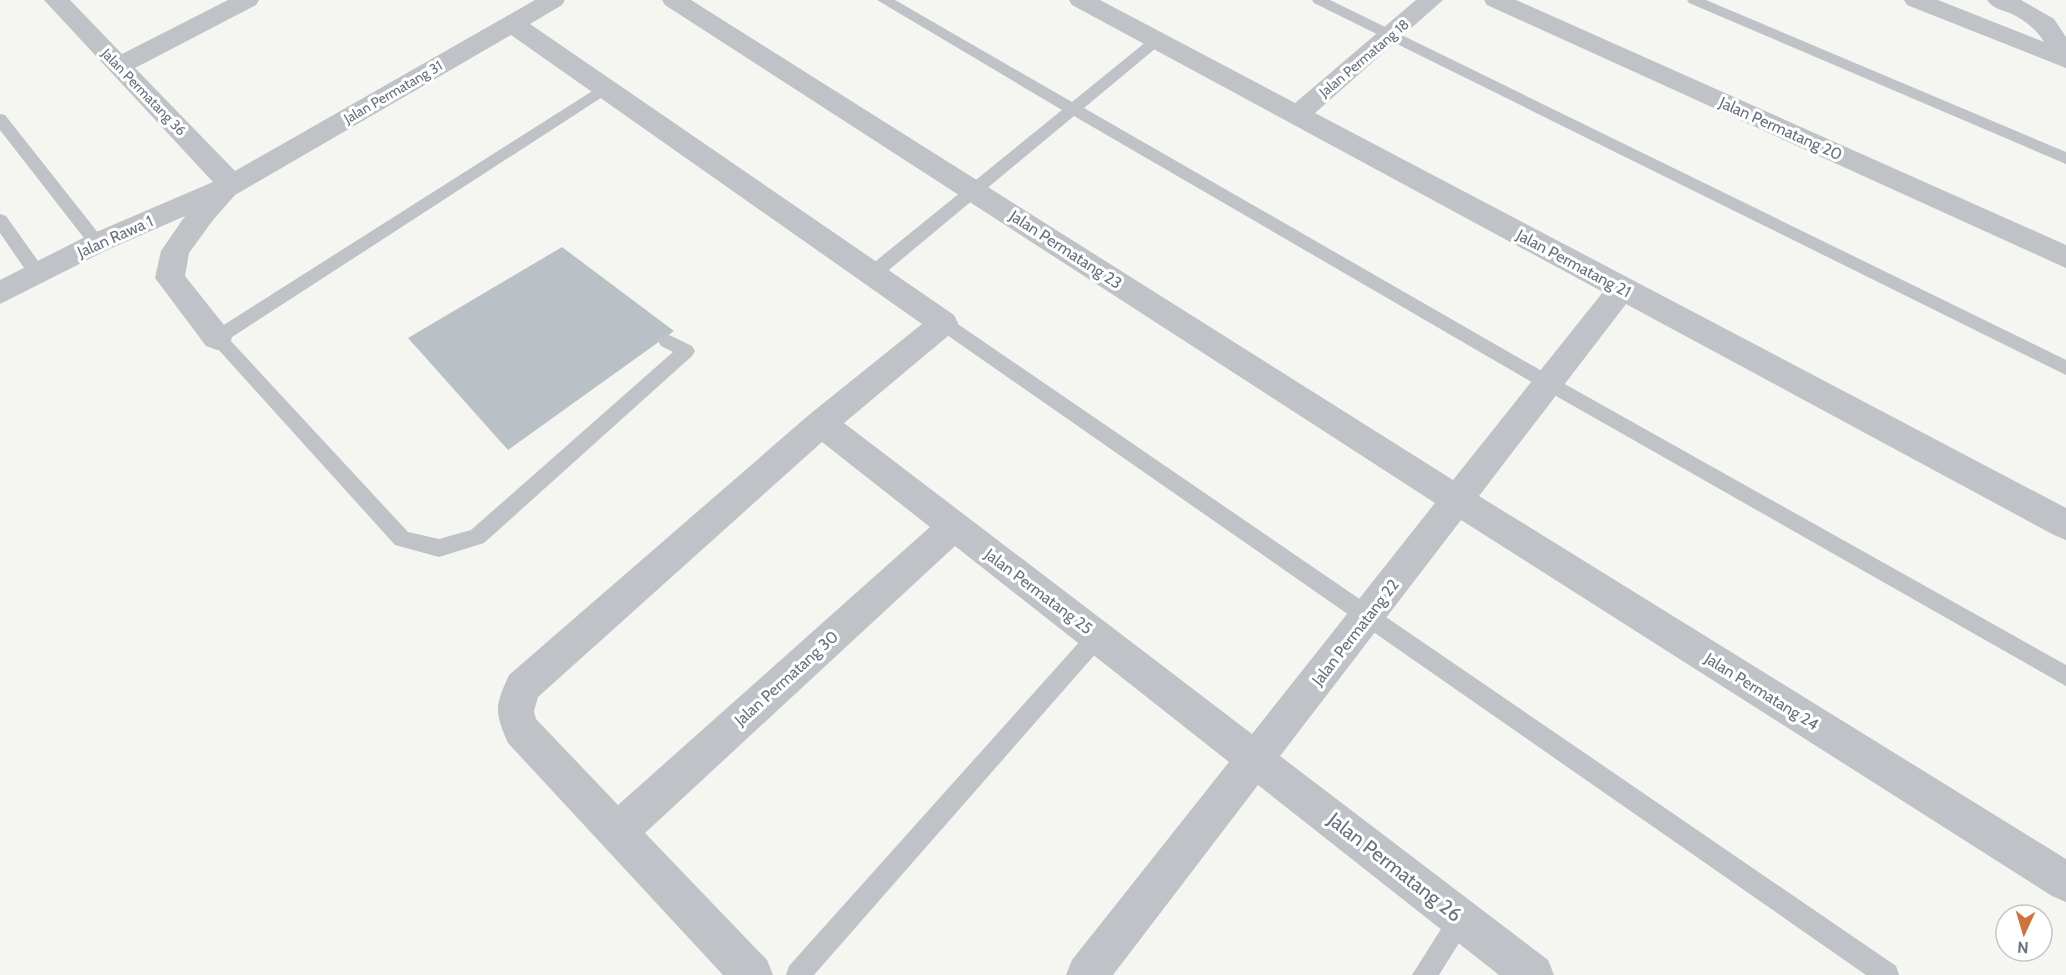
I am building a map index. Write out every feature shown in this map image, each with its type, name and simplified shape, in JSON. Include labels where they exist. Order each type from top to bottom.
[{"type":"street","name":"Jalan Permatang 36","points":[[56,0],[232,185]]},
{"type":"street","points":[[119,66],[247,0]]},
{"type":"street","name":"Jalan Permatang 31","points":[[232,185],[554,0]]},
{"type":"street","name":"Jalan Permatang 23","points":[[674,0],[1457,500]]},
{"type":"street","name":"Jalan Permatang 21","points":[[1081,0],[2066,525]]},
{"type":"street","name":"Jalan Permatang 18","points":[[1297,115],[1431,0]]},
{"type":"street","name":"Jalan Permatang 20","points":[[1496,0],[2066,257]]},
{"type":"street","points":[[1916,0],[2066,58]]},
{"type":"street","points":[[1999,0],[2021,9],[2045,24],[2066,58]]},
{"type":"street","points":[[513,24],[943,323],[821,423],[522,687],[515,711],[521,729],[752,975]]},
{"type":"street","points":[[217,339],[170,278],[175,251],[203,213],[232,185]]},
{"type":"street","name":"Jalan Rawa 1","points":[[0,293],[97,243],[232,185]]},
{"type":"street","name":"Jalan Permatang 22","points":[[1087,975],[1622,288]]},
{"type":"street","name":"Jalan Permatang 25","points":[[821,423],[1256,758]]},
{"type":"street","name":"Jalan Permatang 24","points":[[1457,500],[2066,882]]},
{"type":"street","name":"Jalan Permatang 30","points":[[618,831],[954,526]]},
{"type":"street","name":"Jalan Permatang 26","points":[[1256,758],[1533,975]]},
{"type":"lane","points":[[884,0],[1548,383],[2066,676]]},
{"type":"lane","points":[[1319,0],[2066,368]]},
{"type":"lane","points":[[1694,0],[2066,158]]},
{"type":"lane","points":[[872,274],[1157,40]]},
{"type":"lane","points":[[604,88],[217,339],[402,539],[439,548],[477,537],[686,351],[667,341]]},
{"type":"lane","points":[[0,119],[97,243]]},
{"type":"lane","points":[[0,220],[37,273]]},
{"type":"lane","points":[[943,323],[1887,975]]},
{"type":"lane","points":[[798,975],[1098,636]]},
{"type":"lane","points":[[1424,975],[1462,919]]},
{"type":"shaded area","points":[[562,247],[674,331],[508,450],[408,338]]}]
